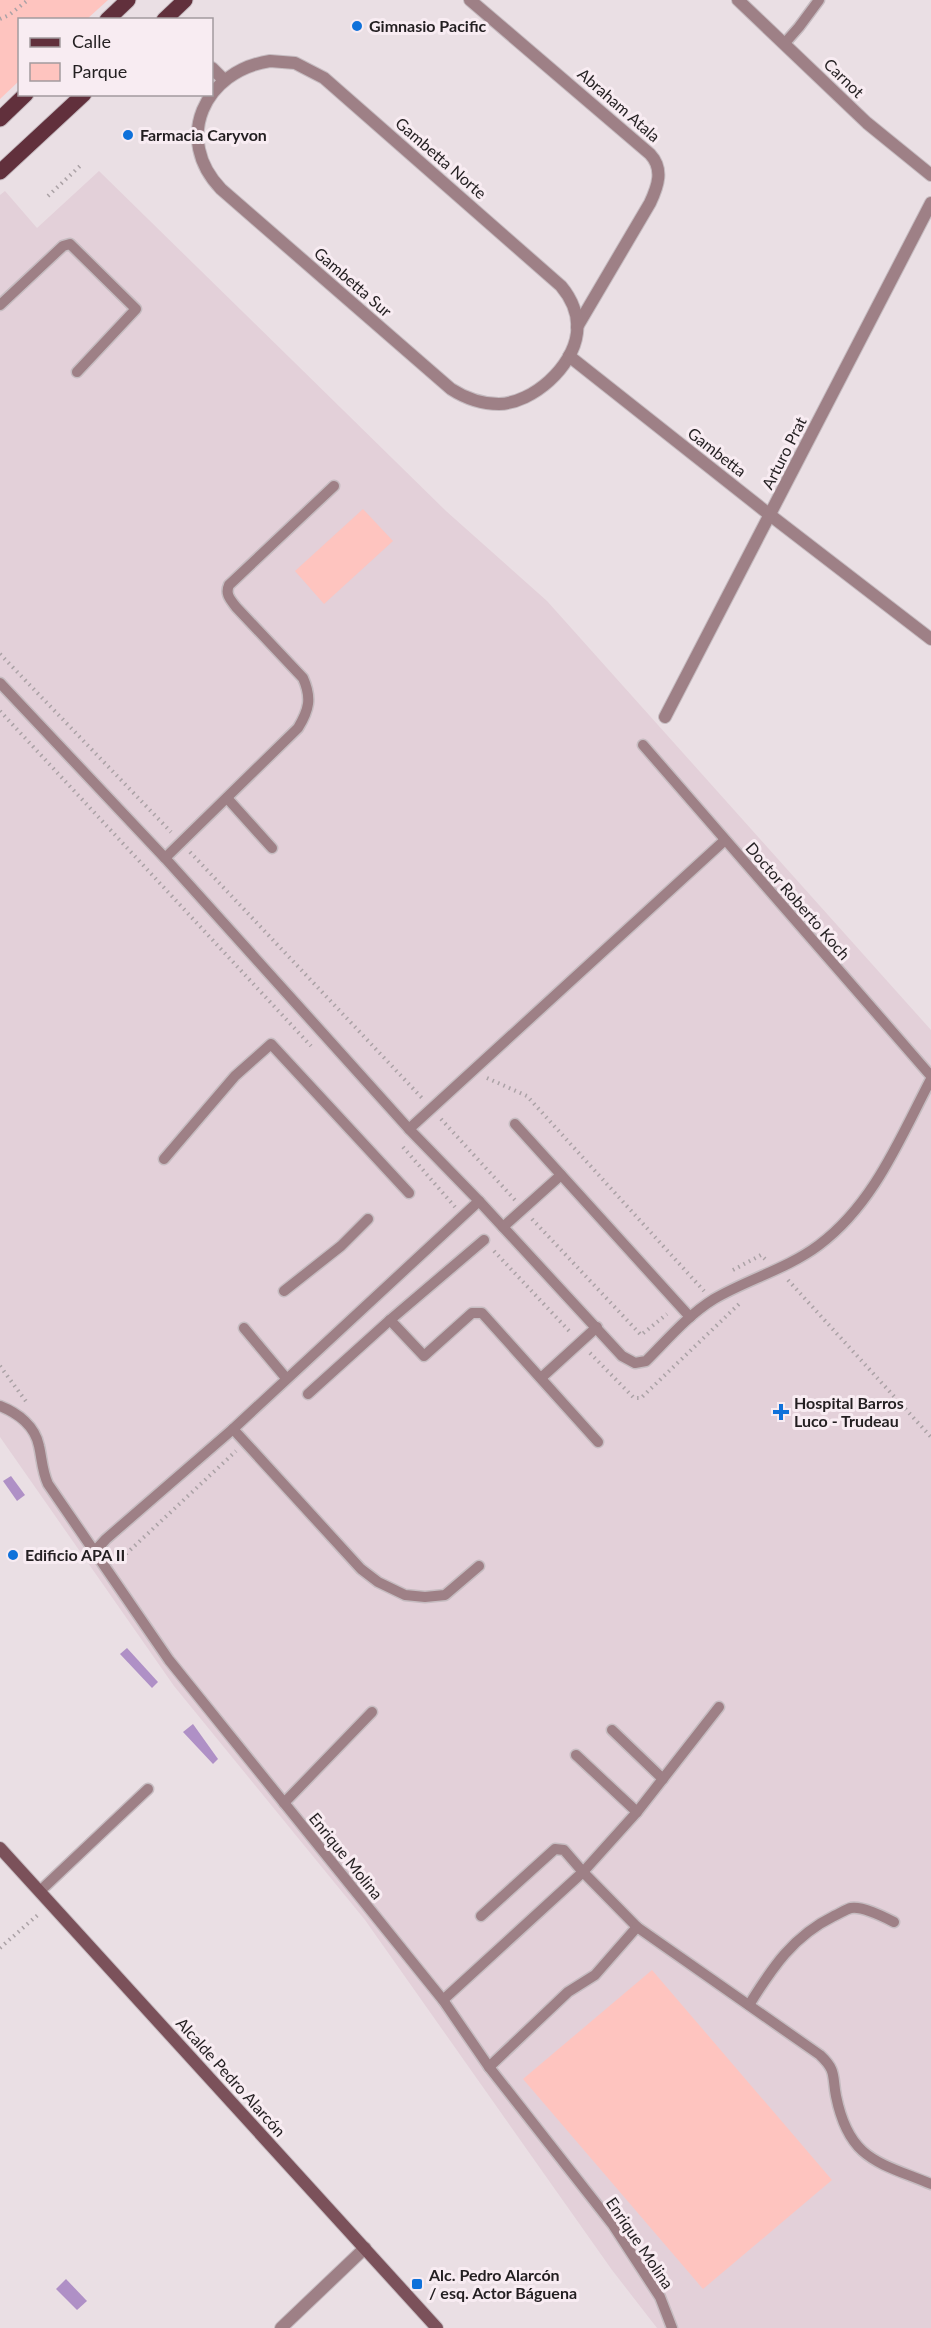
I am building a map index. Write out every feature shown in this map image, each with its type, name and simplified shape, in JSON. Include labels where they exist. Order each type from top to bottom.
[{"type":"main road","points":[[109,18],[128,0]]},
{"type":"main road","points":[[166,18],[185,0]]},
{"type":"main road","points":[[0,119],[24,96]]},
{"type":"main road","points":[[0,172],[82,96]]},
{"type":"street","name":"Abraham Atala","points":[[470,0],[650,154],[657,165],[659,181],[655,194],[577,327]]},
{"type":"street","name":"Carnot","points":[[738,0],[867,123],[931,176]]},
{"type":"street","name":"Gambetta Norte","points":[[224,80],[244,67],[270,61],[295,63],[324,78],[554,278],[571,300],[576,314],[576,340],[569,356]]},
{"type":"street","points":[[213,69],[224,80]]},
{"type":"street","name":"Gambetta Sur","points":[[213,93],[224,80]]},
{"type":"street","name":"Gambetta Sur","points":[[210,96],[197,134],[198,151],[208,174],[221,189],[445,385],[477,401],[499,404],[513,402],[543,385],[569,356]]},
{"type":"street","name":"Arturo Prat","points":[[665,717],[931,203]]},
{"type":"street","name":"Gambetta","points":[[569,356],[931,639]]},
{"type":"street","name":"Alcalde Pedro Alarcón","points":[[0,1848],[437,2328]]},
{"type":"street","points":[[281,2328],[365,2248]]},
{"type":"lane","points":[[784,44],[819,0]]},
{"type":"lane","points":[[0,306],[63,246],[70,244],[136,309],[76,372]]},
{"type":"lane","points":[[165,858],[298,728],[308,711],[309,692],[303,678],[236,607],[228,597],[227,590],[229,585],[334,486]]},
{"type":"lane","points":[[0,683],[165,858],[409,1129],[622,1356],[634,1363],[646,1361],[690,1317],[712,1300],[778,1275],[821,1243],[864,1200],[931,1078]]},
{"type":"lane","name":"Doctor Roberto Koch","points":[[643,745],[931,1078]]},
{"type":"lane","points":[[227,798],[272,848]]},
{"type":"lane","points":[[409,1129],[725,840]]},
{"type":"lane","points":[[164,1159],[235,1076],[271,1044],[409,1193]]},
{"type":"lane","points":[[514,1124],[690,1317]]},
{"type":"lane","points":[[503,1227],[561,1175]]},
{"type":"lane","points":[[95,1551],[233,1429],[479,1201]]},
{"type":"lane","points":[[284,1291],[341,1246],[368,1219]]},
{"type":"lane","points":[[308,1394],[484,1240]]},
{"type":"lane","points":[[390,1320],[424,1356],[472,1313],[482,1313],[598,1442]]},
{"type":"lane","points":[[541,1378],[597,1327]]},
{"type":"lane","points":[[244,1328],[286,1378]]},
{"type":"lane","name":"Enrique Molina","points":[[0,1407],[16,1413],[31,1427],[39,1444],[43,1473],[48,1484],[169,1660],[443,2000],[489,2067],[613,2225],[660,2297],[672,2328]]},
{"type":"lane","points":[[233,1429],[361,1569],[378,1582],[405,1595],[425,1597],[445,1595],[479,1566]]},
{"type":"lane","points":[[443,2000],[583,1872],[638,1812],[718,1707]]},
{"type":"lane","points":[[284,1803],[372,1712]]},
{"type":"lane","points":[[612,1730],[663,1779]]},
{"type":"lane","points":[[576,1755],[638,1812]]},
{"type":"lane","points":[[40,1891],[148,1789]]},
{"type":"lane","points":[[481,1916],[555,1849],[564,1850],[637,1927],[831,2065],[835,2077],[836,2096],[843,2117],[851,2140],[861,2152],[872,2160],[931,2184]]},
{"type":"lane","points":[[749,2005],[775,1964],[801,1937],[828,1919],[851,1908],[878,1914],[894,1922]]},
{"type":"lane","points":[[489,2067],[568,1992],[596,1975],[637,1927]]},
{"type":"path","points":[[0,19],[28,0]]},
{"type":"path","points":[[48,196],[80,166]]},
{"type":"path","points":[[0,654],[433,1108],[523,1209],[641,1335]]},
{"type":"path","points":[[0,711],[316,1051]]},
{"type":"path","points":[[472,1071],[527,1096],[712,1300]]},
{"type":"path","points":[[399,1143],[463,1216]]},
{"type":"path","points":[[484,1240],[634,1398],[641,1398],[743,1300]]},
{"type":"path","points":[[778,1275],[786,1278],[931,1437]]},
{"type":"path","points":[[778,1275],[786,1278]]},
{"type":"path","points":[[0,1365],[28,1404]]},
{"type":"path","points":[[106,1539],[120,1553],[127,1553],[245,1442]]},
{"type":"path","points":[[0,1948],[51,1904]]},
{"type":"shaded area","name":"Hospital Barros Luco - Trudeau","points":[[99,171],[446,511],[547,601],[931,1030],[931,2328],[657,2328],[612,2270],[365,1920],[174,1686],[0,1437],[0,195],[5,191],[37,228]]},
{"type":"shaded area","points":[[11,1476],[25,1495],[17,1501],[3,1481]]},
{"type":"shaded area","points":[[127,1648],[158,1682],[152,1688],[120,1654]]},
{"type":"shaded area","points":[[193,1724],[218,1759],[213,1764],[183,1732]]},
{"type":"shaded area","points":[[66,2279],[87,2301],[77,2310],[56,2289]]},
{"type":"green space","points":[[0,0],[108,0],[88,18],[18,18],[18,82],[0,99]]},
{"type":"green space","points":[[363,509],[393,541],[324,604],[295,571]]},
{"type":"green space","points":[[652,1970],[832,2180],[703,2289],[523,2079]]},
{"type":"place","name":"Gimnasio Pacific","points":[[357,26]]},
{"type":"place","name":"Farmacia Caryvon","points":[[128,135]]},
{"type":"place","name":"Hospital Barros Luco - Trudeau","points":[[781,1412]]},
{"type":"place","name":"Edificio APA II","points":[[13,1555]]},
{"type":"place","name":"Alc. Pedro Alarcón / esq. Actor Báguena","points":[[417,2284]]}]
